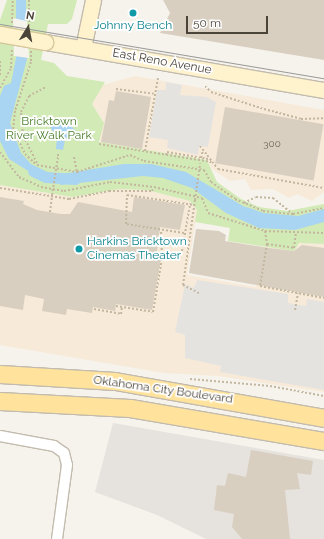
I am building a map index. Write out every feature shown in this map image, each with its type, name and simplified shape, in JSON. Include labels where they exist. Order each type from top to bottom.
[{"type":"main road","points":[[83,48],[93,0]]},
{"type":"main road","name":"East Reno Avenue","points":[[0,34],[324,90]]},
{"type":"main road","name":"Oklahoma City Boulevard","points":[[0,374],[115,381],[324,418]]},
{"type":"main road","name":"Oklahoma City Boulevard","points":[[0,401],[130,408],[324,441]]},
{"type":"street","points":[[0,436],[54,446],[64,453],[67,465],[57,539]]},
{"type":"path","points":[[0,88],[12,58]]},
{"type":"path","points":[[0,61],[0,76]]},
{"type":"path","points":[[31,62],[15,111],[13,129],[25,154],[37,164],[77,172],[130,155],[144,161],[204,170],[211,182],[244,203],[263,211],[293,214],[324,208]]},
{"type":"path","points":[[145,151],[158,78]]},
{"type":"path","points":[[204,86],[211,92],[301,119],[324,118]]},
{"type":"path","points":[[37,164],[23,135],[21,112],[29,96],[46,87]]},
{"type":"path","points":[[116,89],[155,94]]},
{"type":"path","points":[[99,144],[200,162],[212,162]]},
{"type":"path","points":[[200,146],[208,159],[218,169],[324,188]]},
{"type":"path","points":[[201,158],[203,150]]},
{"type":"path","points":[[0,152],[19,177],[41,187],[64,191],[110,182],[154,186],[202,198],[208,213],[265,231],[324,233]]},
{"type":"path","points":[[166,155],[167,152],[208,159]]},
{"type":"path","points":[[50,212],[58,155]]},
{"type":"path","points":[[74,157],[77,172]]},
{"type":"path","points":[[199,293],[183,285],[200,162]]},
{"type":"path","points":[[0,188],[52,196],[152,191],[154,186]]},
{"type":"path","points":[[184,233],[161,231],[126,224],[127,195],[194,205]]},
{"type":"path","points":[[244,203],[256,198],[273,198],[293,214]]},
{"type":"path","points":[[182,251],[190,204]]},
{"type":"path","points":[[116,306],[153,312],[162,258],[161,231]]},
{"type":"path","points":[[265,231],[267,244],[260,286],[324,298]]},
{"type":"path","points":[[267,244],[294,248],[296,232]]},
{"type":"path","points":[[295,310],[298,294]]},
{"type":"path","points":[[94,309],[121,314],[122,307]]},
{"type":"shaded area","points":[[135,76],[324,110],[324,192],[312,201],[297,194],[289,198],[273,189],[251,190],[245,179],[230,181],[212,169],[207,160],[101,143],[98,136],[103,120],[92,104],[103,85]]},
{"type":"shaded area","points":[[166,82],[182,85],[180,95],[207,97],[216,102],[208,147],[199,146],[198,155],[167,148],[168,140],[149,137],[157,90],[166,90]]},
{"type":"shaded area","points":[[0,185],[72,197],[120,189],[147,190],[190,201],[197,210],[187,275],[256,287],[265,246],[294,251],[299,243],[324,244],[324,392],[218,376],[164,373],[0,345]]},
{"type":"shaded area","points":[[197,280],[288,294],[288,303],[306,306],[307,299],[324,302],[324,390],[220,372],[221,366],[185,358],[185,335],[175,332],[185,284],[194,288]]},
{"type":"shaded area","points":[[113,423],[324,460],[324,539],[206,539],[157,515],[95,492]]},
{"type":"green space","name":"Bricktown River Walk Park","points":[[7,0],[77,0],[72,19],[67,24],[48,24],[41,60],[54,63],[67,76],[105,82],[92,104],[104,123],[99,142],[207,160],[217,182],[241,199],[259,207],[287,211],[324,204],[324,244],[299,243],[294,251],[228,241],[230,228],[195,222],[197,210],[190,201],[147,190],[120,189],[72,197],[0,185],[0,20]]},
{"type":"water","points":[[16,0],[26,0],[27,59],[10,123],[21,153],[31,164],[48,173],[46,182],[9,159],[0,141],[0,96],[4,86],[11,83],[16,58]]},
{"type":"water","points":[[65,120],[77,132],[65,140],[63,150],[56,149],[57,138],[49,125],[57,126]]},
{"type":"water","points":[[124,164],[151,164],[186,172],[243,206],[264,213],[298,216],[324,209],[324,222],[295,230],[259,228],[226,213],[192,188],[163,178],[143,176],[60,185],[62,174]]},
{"type":"pier","points":[[13,18],[27,21],[29,58],[14,56]]},
{"type":"building","points":[[163,0],[324,0],[324,60],[160,33],[170,13]]},
{"type":"building","points":[[116,91],[151,97],[142,149],[101,142],[109,100],[114,101]]},
{"type":"building","points":[[225,107],[323,124],[314,180],[215,163]]},
{"type":"building","name":"Harkins Bricktown Cinemas Theater","points":[[0,197],[24,201],[23,204],[37,210],[61,214],[70,214],[78,202],[132,212],[134,197],[185,205],[180,230],[160,227],[156,259],[161,259],[152,310],[116,304],[115,311],[93,307],[92,313],[67,309],[66,315],[42,311],[44,299],[25,295],[23,310],[0,306]]},
{"type":"building","points":[[196,229],[219,231],[226,235],[225,241],[269,248],[294,251],[302,245],[324,248],[324,297],[189,273]]},
{"type":"building","points":[[251,450],[313,461],[311,475],[297,473],[300,489],[285,490],[290,539],[242,539],[232,527],[234,514],[214,510],[217,485],[225,486],[228,473],[246,477]]},
{"type":"waterway","points":[[33,171],[46,177],[75,179]]},
{"type":"tram line","points":[[0,24],[324,78]]},
{"type":"place","name":"Johnny Bench","points":[[133,13]]},
{"type":"place","name":"Harkins Bricktown Cinemas Theater","points":[[79,249]]}]
